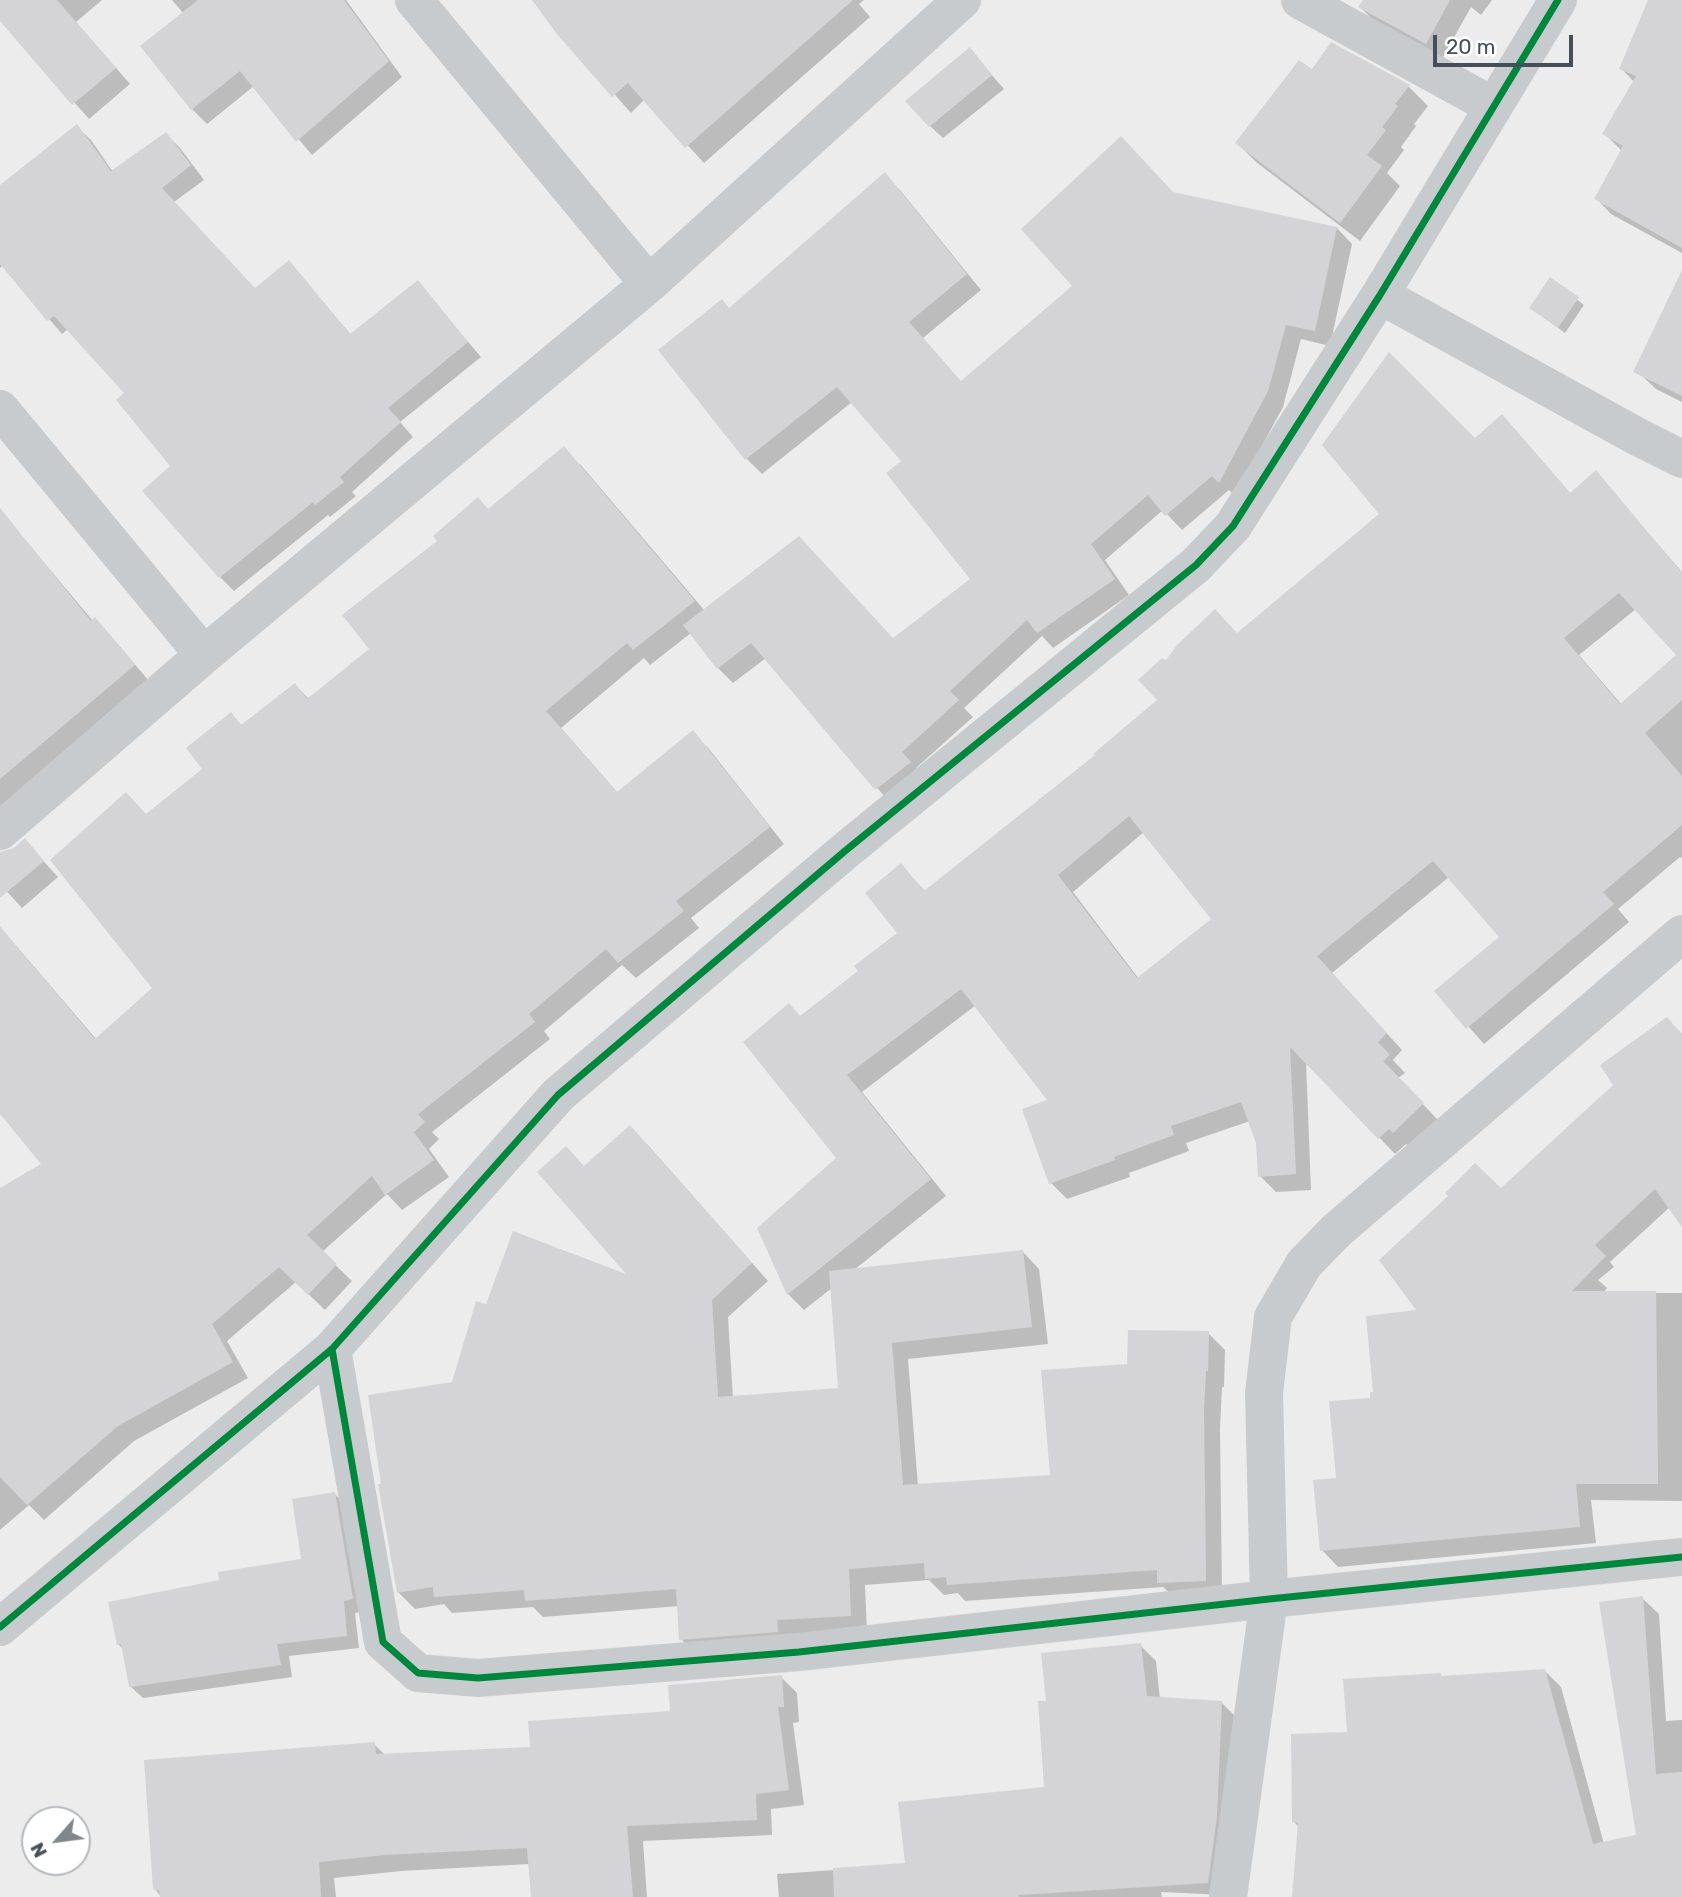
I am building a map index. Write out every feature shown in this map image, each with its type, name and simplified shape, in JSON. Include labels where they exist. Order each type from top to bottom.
[{"type":"street","points":[[414,0],[649,284]]},
{"type":"street","points":[[0,831],[204,655],[649,284],[962,0]]},
{"type":"street","points":[[1300,0],[1493,106]]},
{"type":"street","points":[[0,1627],[332,1349],[558,1096],[845,851],[1196,565],[1233,526],[1380,295],[1558,0]]},
{"type":"street","points":[[1380,295],[1682,459]]},
{"type":"street","points":[[0,409],[204,655]]},
{"type":"street","points":[[1228,1897],[1269,1599],[1264,1393],[1273,1317],[1304,1264],[1336,1231],[1682,934]]},
{"type":"street","points":[[332,1349],[383,1642],[418,1673],[478,1678],[799,1652],[1269,1599],[1682,1557]]},
{"type":"building","points":[[0,0],[57,0],[116,68],[72,105],[0,21]]},
{"type":"building","points":[[198,0],[344,0],[389,61],[296,142],[240,71],[191,110],[140,46]]},
{"type":"building","points":[[532,0],[853,0],[685,148],[628,83],[612,97],[556,33]]},
{"type":"building","points":[[1363,0],[1450,0],[1426,44],[1358,7]]},
{"type":"building","points":[[1648,0],[1682,0],[1682,248],[1594,199],[1623,146],[1602,134],[1636,76],[1619,69]]},
{"type":"building","points":[[1331,42],[1410,85],[1382,127],[1386,130],[1367,155],[1382,166],[1340,223],[1235,143],[1299,60],[1312,69]]},
{"type":"building","points":[[970,47],[992,75],[929,127],[905,101]]},
{"type":"building","points":[[77,124],[111,171],[166,132],[191,165],[162,188],[255,288],[289,260],[350,334],[418,280],[468,342],[388,408],[401,422],[340,477],[344,482],[315,505],[313,502],[219,578],[142,491],[170,466],[116,400],[124,393],[54,316],[47,321],[0,264],[0,185]]},
{"type":"building","points":[[1121,136],[1173,192],[1337,227],[1315,331],[1286,325],[1268,391],[1219,483],[1212,476],[1165,516],[1148,495],[1091,544],[1115,579],[1037,633],[1027,620],[950,691],[959,700],[902,752],[911,762],[875,790],[751,643],[717,669],[683,625],[799,536],[893,638],[970,579],[886,473],[901,461],[837,387],[745,460],[658,350],[722,299],[729,308],[885,172],[967,274],[909,322],[961,381],[1072,286],[1021,229]]},
{"type":"building","points":[[1682,270],[1682,396],[1633,372]]},
{"type":"building","points":[[1550,277],[1579,297],[1558,328],[1529,308]]},
{"type":"building","points":[[1389,352],[1475,438],[1502,414],[1570,493],[1596,470],[1682,573],[1682,700],[1645,733],[1682,776],[1682,825],[1603,892],[1614,904],[1466,1029],[1434,991],[1499,937],[1433,861],[1317,956],[1387,1033],[1378,1042],[1390,1055],[1383,1061],[1424,1103],[1393,1133],[1389,1129],[1378,1139],[1290,1047],[1296,1174],[1258,1177],[1256,1143],[1241,1102],[1171,1126],[1174,1135],[1049,1184],[1022,1109],[1047,1100],[961,989],[847,1075],[931,1179],[787,1295],[757,1228],[836,1158],[743,1042],[789,1003],[800,1016],[858,971],[854,966],[897,933],[865,893],[901,863],[924,891],[1095,755],[1093,754],[1157,700],[1138,680],[1162,658],[1166,660],[1177,645],[1215,609],[1237,633],[1379,514],[1322,445]],"holes":[[[1619,593],[1676,655],[1620,704],[1564,638]],[[1129,816],[1211,919],[1137,978],[1058,875]]]},
{"type":"building","points":[[564,446],[695,601],[633,650],[627,643],[546,711],[617,792],[693,730],[770,827],[676,901],[684,911],[618,963],[606,949],[529,1014],[535,1022],[418,1114],[425,1122],[414,1132],[434,1160],[385,1195],[372,1176],[307,1235],[337,1264],[308,1295],[279,1267],[212,1324],[233,1362],[118,1426],[27,1505],[0,1477],[0,1188],[41,1164],[0,1114],[0,927],[95,1039],[152,988],[50,860],[126,792],[146,814],[202,769],[186,748],[231,712],[241,725],[295,683],[307,699],[369,649],[342,615],[437,541],[433,536],[478,497],[488,509]]},
{"type":"building","points":[[0,508],[91,621],[95,617],[135,665],[0,779]]},
{"type":"building","points":[[25,838],[44,861],[0,898],[0,852],[14,848]]},
{"type":"building","points":[[1667,1017],[1682,1035],[1682,1227],[1655,1189],[1595,1245],[1606,1256],[1572,1291],[1656,1291],[1658,1484],[1576,1484],[1580,1527],[1320,1551],[1313,1480],[1336,1478],[1329,1401],[1370,1398],[1370,1392],[1373,1392],[1366,1316],[1416,1310],[1379,1260],[1448,1196],[1445,1193],[1475,1163],[1501,1188],[1613,1085],[1600,1065]]},
{"type":"building","points":[[630,1125],[752,1263],[712,1300],[718,1397],[838,1388],[829,1271],[1023,1250],[1032,1327],[892,1343],[903,1485],[1050,1475],[1041,1370],[1127,1364],[1128,1330],[1209,1331],[1204,1410],[1206,1581],[1157,1583],[1157,1570],[947,1585],[946,1577],[925,1579],[924,1563],[849,1569],[851,1616],[777,1620],[778,1632],[679,1640],[676,1589],[525,1601],[524,1590],[434,1597],[433,1587],[397,1593],[378,1484],[381,1484],[368,1395],[452,1382],[476,1301],[486,1304],[513,1231],[626,1274],[537,1172],[566,1146],[584,1166]]},
{"type":"building","points":[[335,1492],[353,1599],[344,1601],[347,1636],[277,1644],[281,1665],[129,1687],[121,1644],[117,1645],[108,1602],[219,1580],[218,1572],[301,1559],[292,1499]]},
{"type":"building","points":[[1643,1596],[1656,1774],[1682,1772],[1682,1897],[1292,1897],[1298,1823],[1292,1822],[1291,1734],[1347,1732],[1343,1679],[1545,1669],[1593,1844],[1636,1835],[1599,1602]]},
{"type":"building","points":[[1141,1643],[1147,1696],[1222,1701],[1217,1816],[1208,1883],[1019,1897],[834,1897],[833,1868],[905,1863],[898,1802],[1044,1787],[1038,1701],[1046,1701],[1041,1653]]},
{"type":"building","points":[[782,1675],[784,1707],[778,1707],[789,1790],[756,1794],[757,1820],[627,1826],[633,1897],[531,1897],[527,1848],[384,1855],[319,1862],[321,1897],[160,1897],[159,1890],[153,1890],[144,1760],[375,1742],[376,1754],[530,1747],[528,1721],[670,1711],[668,1685]]},
{"type":"cycle path","points":[[0,1627],[332,1349],[558,1095],[845,851],[1196,565],[1233,526],[1380,295],[1558,0]]},
{"type":"cycle path","points":[[332,1349],[383,1642],[418,1673],[478,1678],[799,1652],[1269,1599],[1682,1557]]}]
